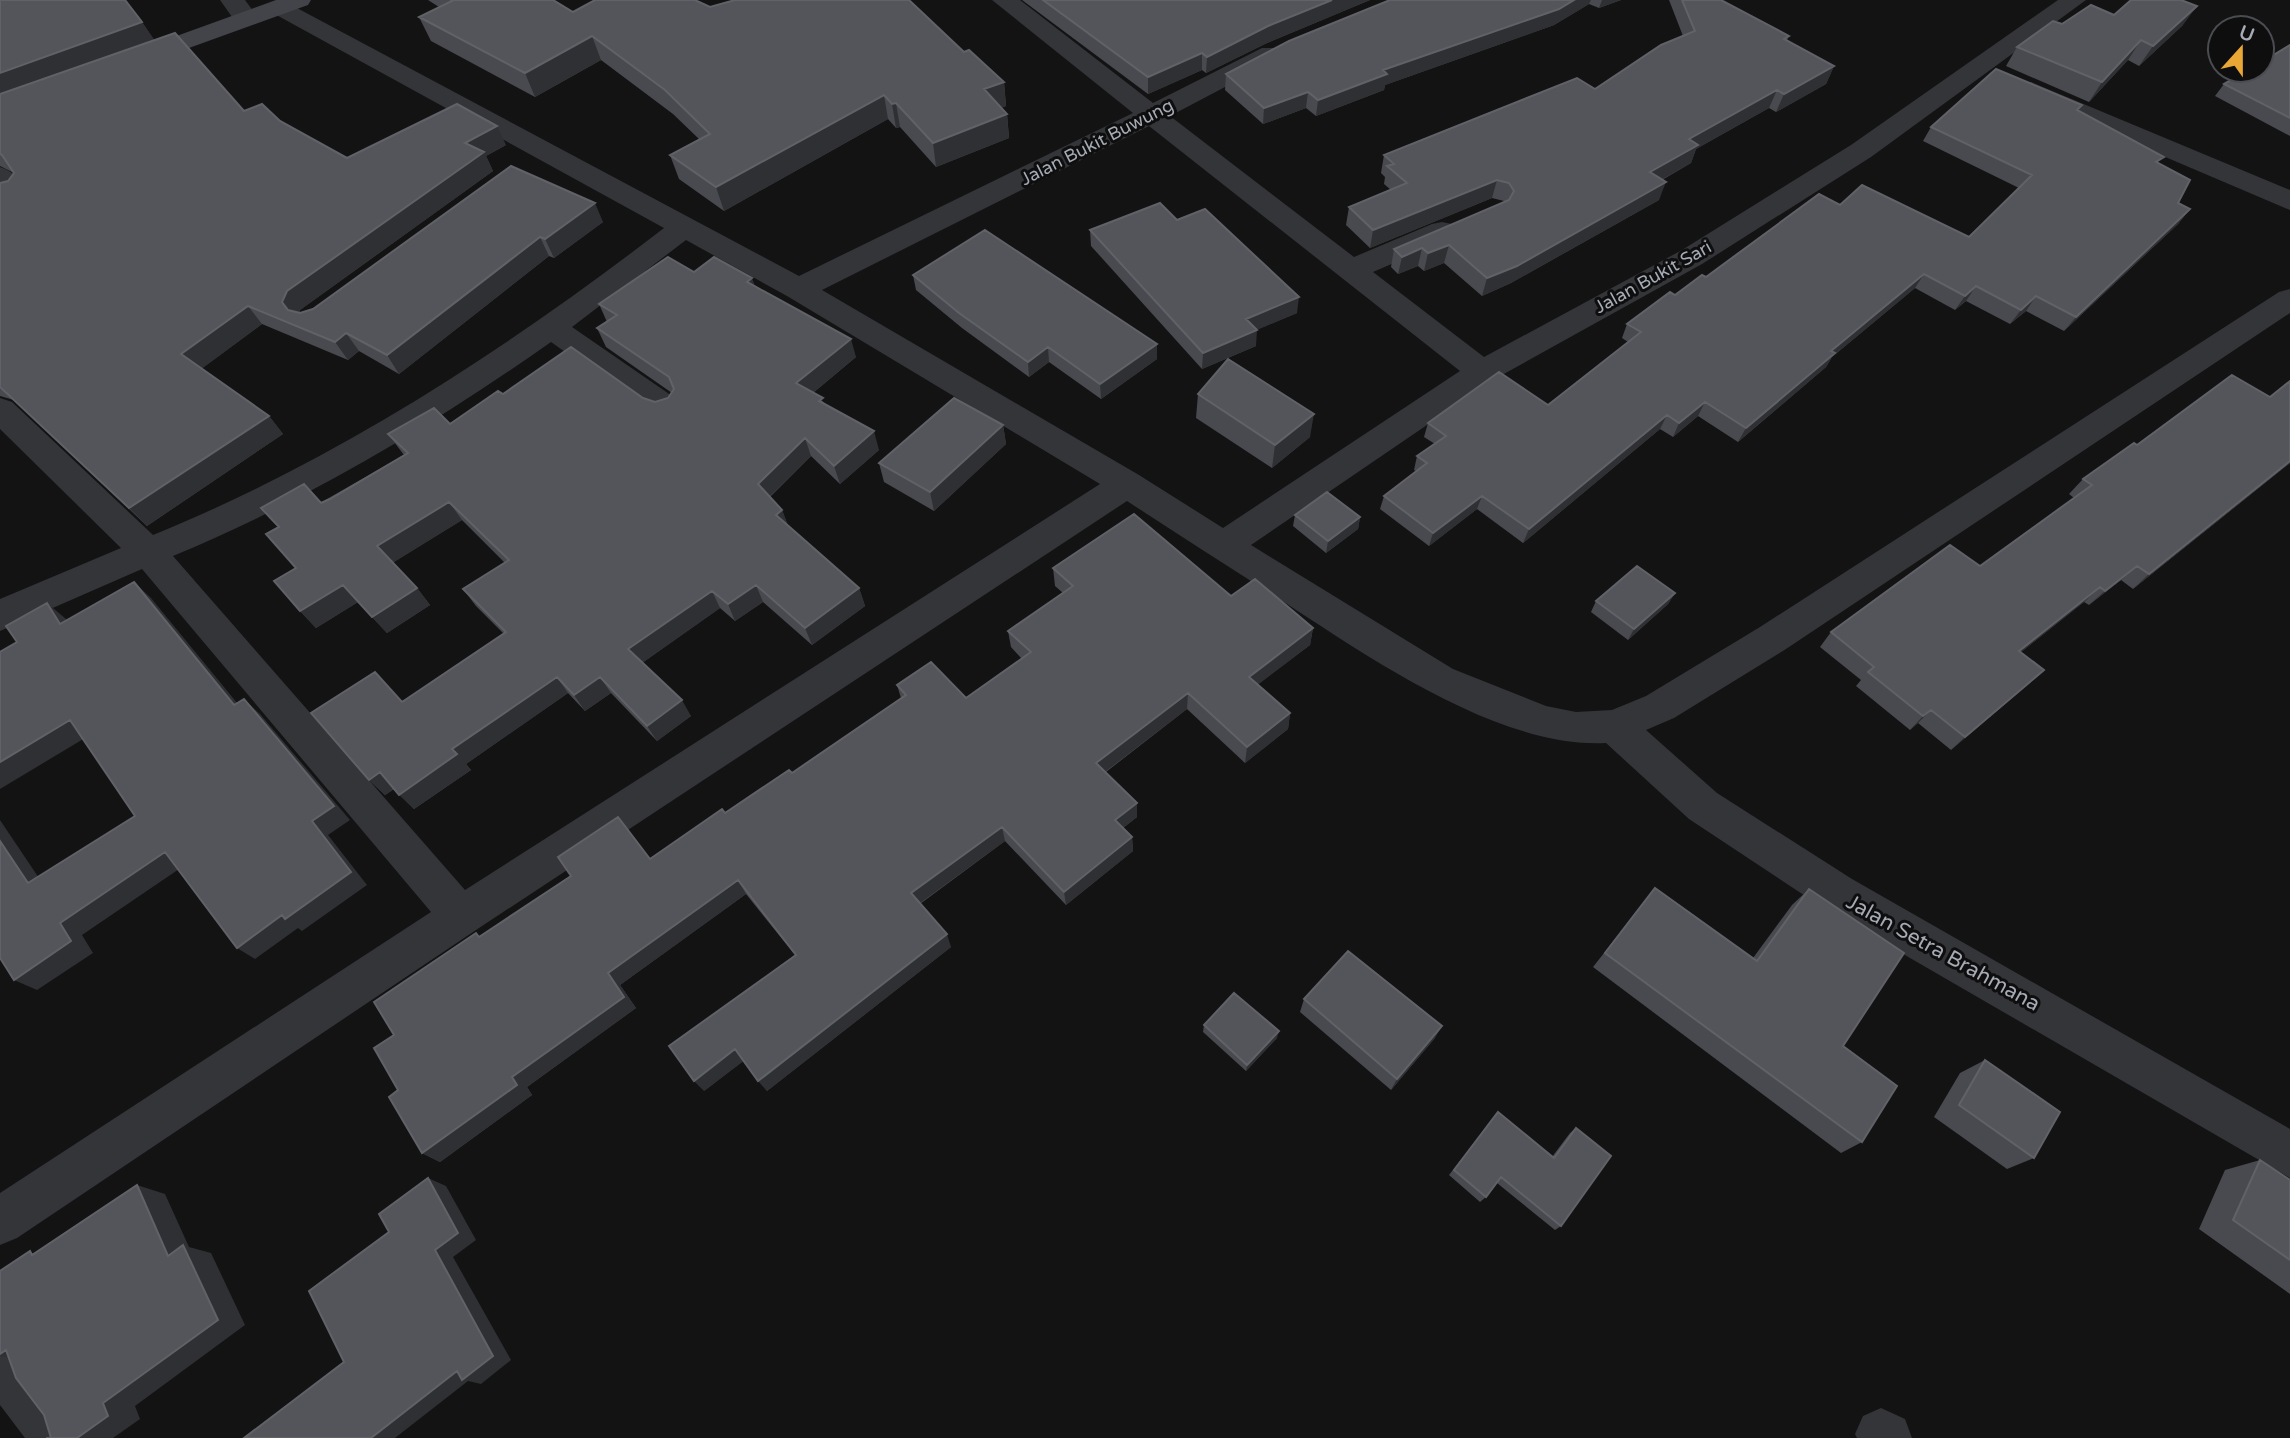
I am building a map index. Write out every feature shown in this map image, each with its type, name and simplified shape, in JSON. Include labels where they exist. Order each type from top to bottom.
[{"type":"street","points":[[1004,0],[1149,116],[1482,372]]},
{"type":"street","name":"Jalan Bukit Sari","points":[[1225,545],[1482,372],[1692,257],[1861,151],[2074,0]]},
{"type":"street","points":[[104,71],[239,10],[289,3],[532,160],[683,228],[798,289],[1128,484],[1340,620],[1440,680],[1542,722],[1577,728],[1614,726],[1660,707],[1773,638],[2290,299]]},
{"type":"street","name":"Jalan Bukit Buwung","points":[[798,289],[1008,188],[1289,45]]},
{"type":"street","points":[[1978,67],[2290,201]]},
{"type":"street","points":[[1350,270],[1469,220]]},
{"type":"street","points":[[0,616],[236,513],[377,438],[470,384],[552,328],[683,228]]},
{"type":"street","points":[[552,328],[664,406]]},
{"type":"street","points":[[0,410],[147,551],[461,916]]},
{"type":"street","points":[[0,1221],[461,916],[1128,484]]},
{"type":"street","name":"Jalan Setra Brahmana","points":[[1614,726],[1703,806],[1837,893],[2290,1155]]},
{"type":"street","points":[[0,1363],[57,1438]]},
{"type":"building","points":[[0,0],[125,0],[142,22],[0,73]]},
{"type":"building","points":[[451,0],[553,0],[573,12],[595,0],[695,0],[710,7],[735,0],[909,0],[964,52],[969,50],[1004,82],[984,89],[1007,114],[933,143],[896,103],[892,104],[884,95],[716,187],[670,155],[710,134],[665,90],[592,36],[525,73],[419,17]]},
{"type":"building","points":[[1043,0],[1332,0],[1268,26],[1207,57],[1202,53],[1148,77]]},
{"type":"building","points":[[1390,0],[1574,0],[1559,9],[1383,70],[1387,74],[1318,100],[1308,92],[1264,108],[1226,74],[1289,41]]},
{"type":"building","points":[[1682,0],[1721,0],[1789,36],[1784,39],[1834,66],[1784,94],[1777,90],[1689,139],[1698,145],[1650,172],[1666,182],[1517,266],[1487,278],[1449,245],[1428,253],[1422,248],[1402,257],[1394,249],[1509,200],[1514,191],[1509,183],[1497,180],[1373,230],[1349,207],[1407,183],[1387,166],[1394,164],[1384,155],[1577,78],[1595,89],[1661,45],[1695,31]]},
{"type":"building","points":[[2131,0],[2181,0],[2197,6],[2153,46],[2141,40],[2102,82],[2017,47],[2053,21],[2062,24],[2091,5],[2114,15]]},
{"type":"building","points":[[175,33],[244,111],[262,104],[280,121],[347,158],[457,104],[497,126],[465,143],[484,152],[287,291],[282,302],[288,310],[300,313],[313,309],[511,166],[595,203],[545,239],[540,237],[387,355],[346,333],[335,342],[248,306],[181,354],[269,416],[129,508],[0,387],[0,183],[8,181],[14,173],[0,154],[0,94]]},
{"type":"building","points":[[2290,45],[2290,118],[2224,84],[2276,84],[2276,54]]},
{"type":"building","points":[[1996,69],[2082,105],[2077,110],[2164,157],[2156,162],[2190,180],[2178,203],[2190,209],[2076,317],[2036,296],[2021,310],[1976,286],[1965,296],[1924,274],[1831,351],[1835,353],[1746,428],[1705,402],[1679,423],[1667,415],[1529,529],[1482,496],[1433,533],[1384,496],[1427,463],[1417,456],[1446,436],[1428,423],[1499,372],[1548,405],[1641,332],[1627,324],[1670,292],[1675,295],[1702,275],[1706,277],[1819,194],[1840,205],[1862,185],[1969,237],[2032,175],[1931,127]]},
{"type":"building","points":[[1160,203],[1177,220],[1205,209],[1299,297],[1246,319],[1257,330],[1203,353],[1090,230]]},
{"type":"building","points":[[985,230],[1157,344],[1100,384],[1048,347],[1028,362],[959,313],[913,275]]},
{"type":"building","points":[[668,257],[694,272],[714,257],[752,278],[747,282],[851,339],[796,383],[823,398],[819,401],[874,431],[834,466],[805,438],[758,484],[782,510],[776,515],[859,588],[805,628],[756,585],[728,604],[712,591],[628,649],[682,700],[647,726],[600,677],[574,695],[557,677],[452,749],[457,754],[399,795],[380,772],[369,780],[311,713],[375,672],[402,702],[506,632],[463,589],[509,560],[449,502],[377,546],[417,588],[372,617],[343,585],[300,611],[274,581],[296,568],[266,534],[279,527],[261,508],[304,484],[321,503],[330,499],[408,453],[388,434],[434,408],[450,424],[498,391],[503,394],[571,347],[643,398],[655,402],[668,398],[674,389],[669,377],[597,328],[617,315],[599,304]]},
{"type":"building","points":[[1228,359],[1314,414],[1275,445],[1198,394]]},
{"type":"building","points":[[2232,375],[2270,397],[2290,381],[2290,461],[2149,574],[2137,566],[2105,591],[2100,587],[2019,651],[2044,670],[1965,737],[1931,710],[1923,716],[1868,672],[1874,667],[1831,632],[1950,545],[1980,566],[2092,485],[2083,479],[2134,443],[2137,445]]},
{"type":"building","points":[[954,398],[1003,425],[930,492],[879,463]]},
{"type":"building","points":[[1327,492],[1360,517],[1328,541],[1295,515]]},
{"type":"building","points":[[1134,514],[1231,596],[1255,579],[1313,628],[1249,677],[1290,713],[1247,747],[1188,693],[1096,763],[1137,803],[1115,820],[1132,837],[1064,892],[1002,827],[911,893],[947,934],[758,1081],[735,1049],[694,1081],[669,1046],[796,955],[738,880],[608,973],[624,997],[512,1077],[517,1085],[422,1153],[389,1097],[398,1090],[374,1048],[394,1035],[374,1002],[476,933],[479,937],[571,876],[558,857],[618,817],[650,859],[722,809],[725,813],[789,770],[792,773],[906,695],[897,685],[931,662],[966,698],[1031,652],[1008,631],[1073,586],[1053,568]]},
{"type":"building","points":[[1637,566],[1675,593],[1634,629],[1596,601]]},
{"type":"building","points":[[134,582],[234,705],[244,699],[334,806],[312,821],[351,872],[285,919],[282,915],[237,948],[165,852],[60,923],[71,941],[14,980],[0,958],[0,841],[28,883],[135,816],[70,720],[0,762],[0,652],[17,642],[6,626],[47,603],[60,624]]},
{"type":"building","points":[[1655,888],[1757,961],[1809,889],[1904,953],[1843,1046],[1897,1086],[1862,1142],[1605,953]]},
{"type":"building","points":[[1348,951],[1442,1026],[1397,1079],[1304,999]]},
{"type":"building","points":[[1234,993],[1279,1031],[1247,1065],[1204,1025]]},
{"type":"building","points":[[1985,1060],[2060,1112],[2034,1158],[1959,1105]]},
{"type":"building","points":[[1498,1112],[1554,1158],[1576,1128],[1611,1156],[1561,1226],[1501,1177],[1486,1197],[1454,1170]]},
{"type":"building","points":[[2260,1160],[2290,1180],[2290,1260],[2233,1220]]},
{"type":"building","points":[[428,1178],[458,1233],[435,1250],[493,1356],[462,1380],[457,1371],[371,1438],[244,1438],[344,1362],[309,1291],[389,1232],[379,1214]]},
{"type":"building","points":[[137,1185],[168,1256],[183,1245],[218,1320],[103,1403],[108,1416],[77,1438],[51,1438],[44,1415],[16,1378],[6,1350],[0,1354],[0,1271],[30,1251],[32,1255]]}]
